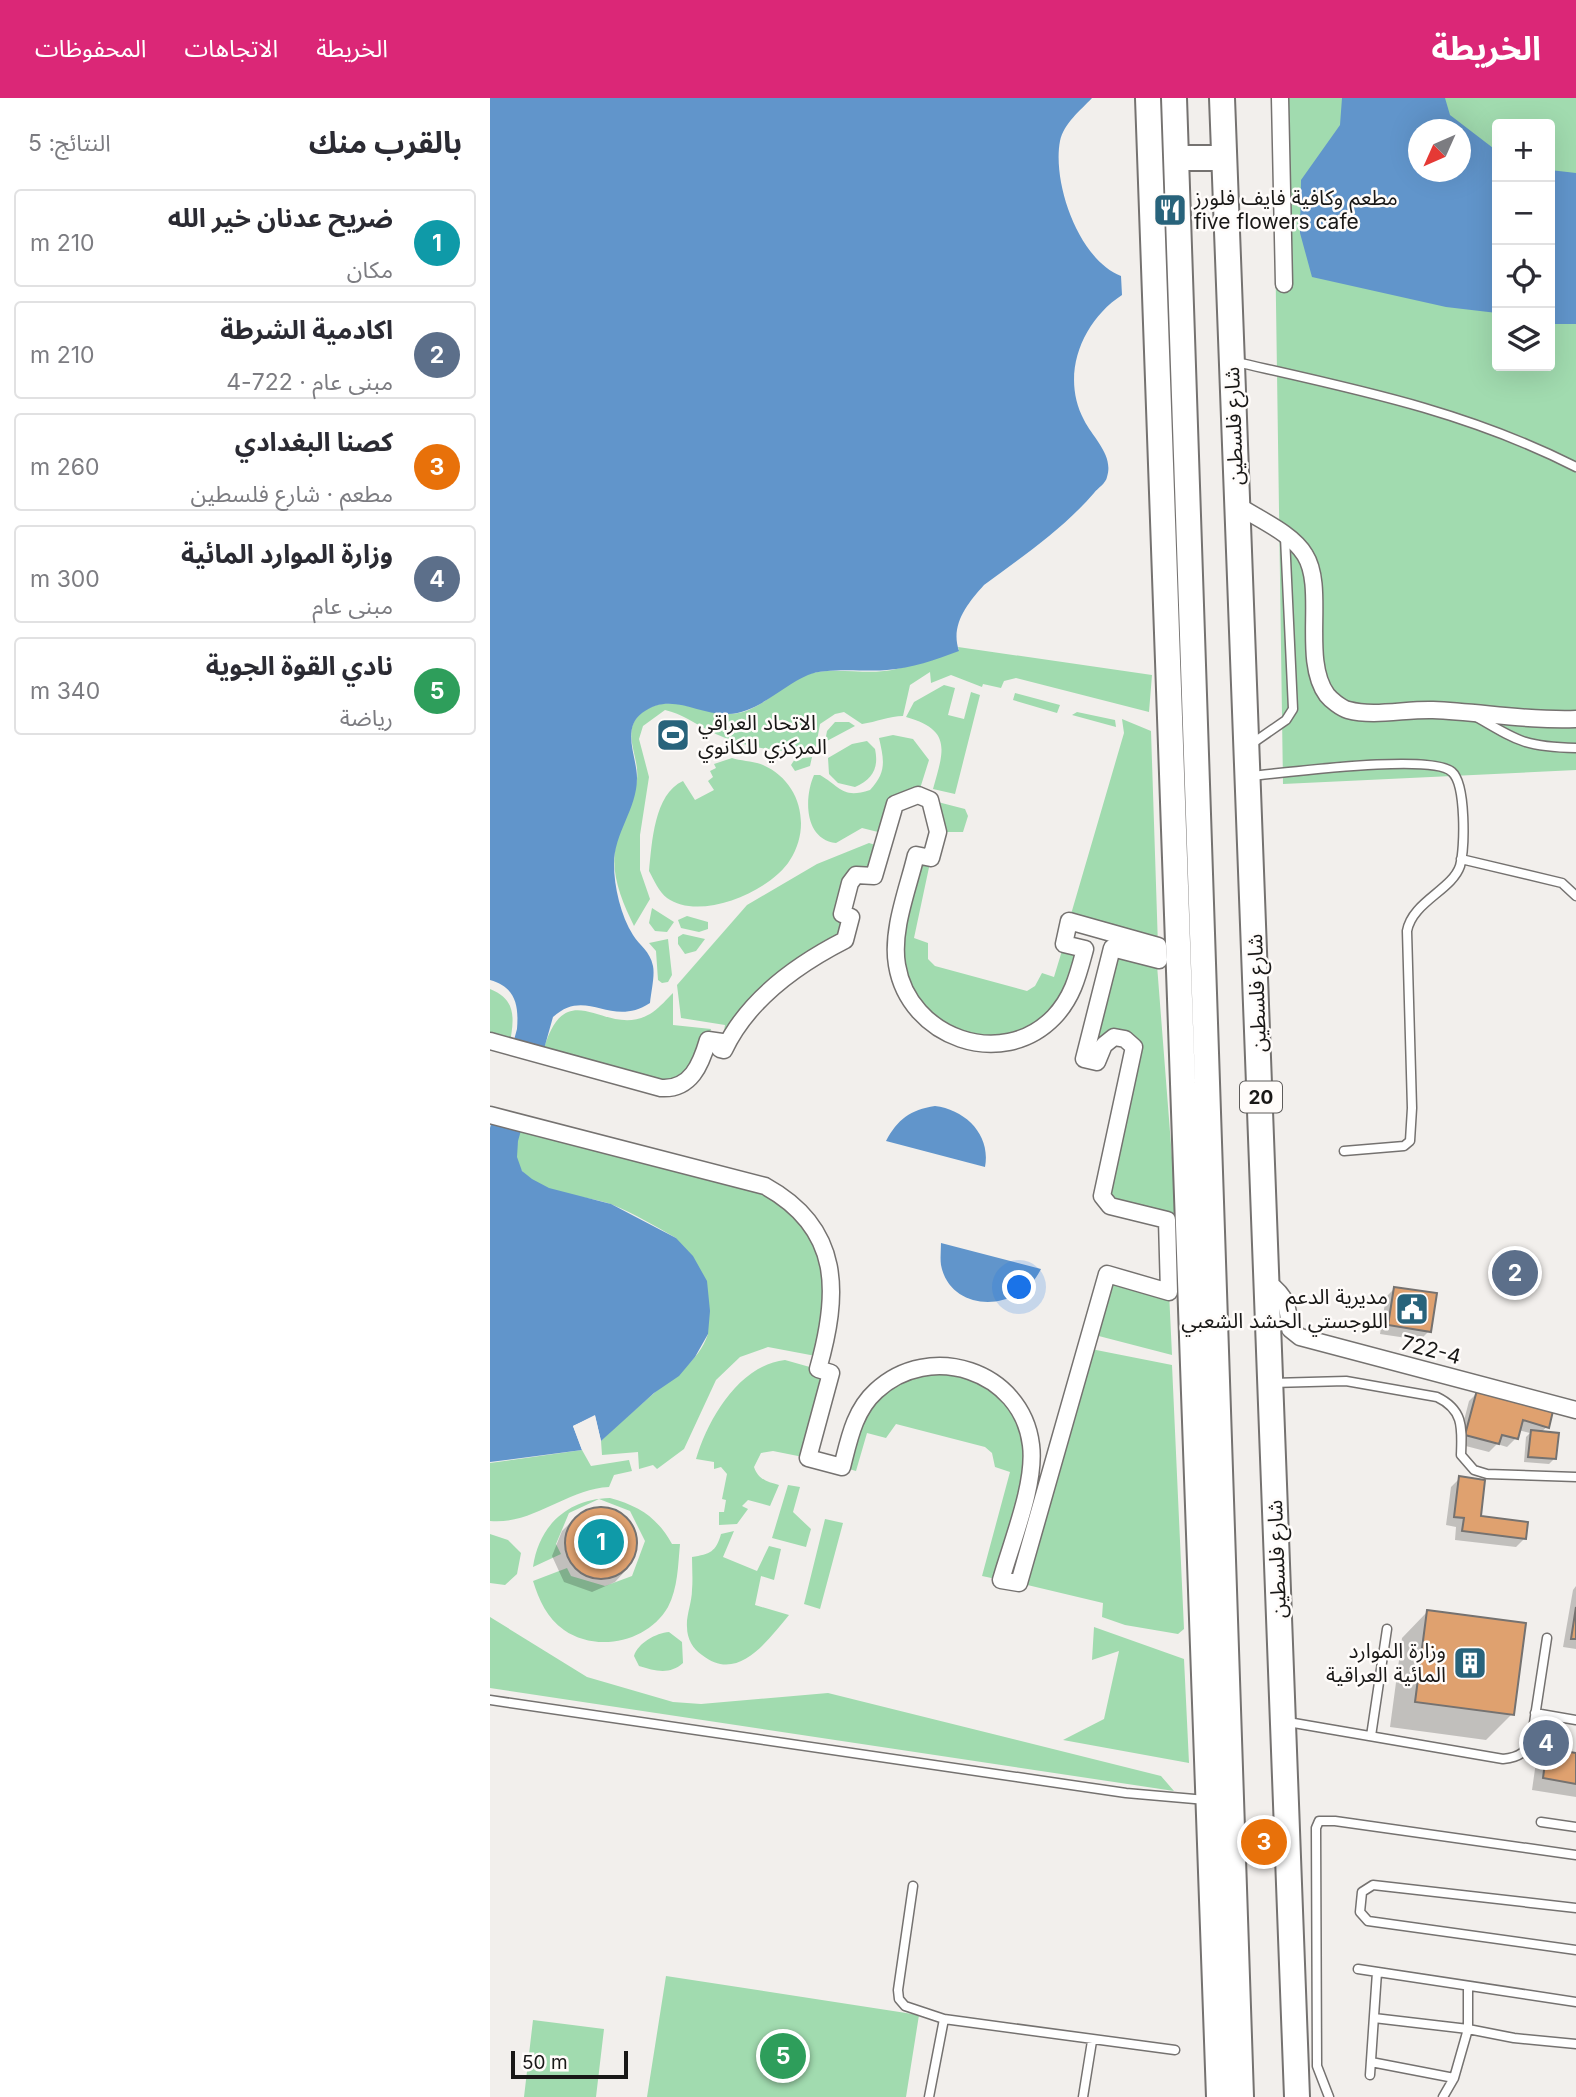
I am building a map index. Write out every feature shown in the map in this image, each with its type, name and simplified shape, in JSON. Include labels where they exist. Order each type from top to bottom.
[{"type":"main road","points":[[1148,98],[1219,2097]]},
{"type":"main road","name":"20","points":[[1174,98],[1241,2097]]},
{"type":"main road","name":"شارع فلسطين","points":[[1222,98],[1297,2097]]},
{"type":"main road","points":[[1176,158],[1224,158]]},
{"type":"main road","points":[[1189,1241],[1198,1220],[1212,1200]]},
{"type":"main road","points":[[1190,1280],[1216,1321]]},
{"type":"street","points":[[1280,98],[1284,284]]},
{"type":"street","points":[[1237,505],[1297,545],[1311,565],[1316,664],[1327,695],[1348,710],[1467,712],[1542,720],[1576,719]]},
{"type":"street","points":[[490,1041],[661,1088],[681,1084],[695,1073],[708,1040],[722,1042],[720,1049],[724,1050],[764,995],[796,967],[845,940],[851,917],[842,914],[850,883],[856,875],[874,876],[894,804],[918,795],[930,800],[938,832],[930,858],[916,855],[896,939],[896,963],[909,999],[937,1028],[971,1042],[996,1044],[1023,1037],[1048,1023],[1075,988],[1085,949],[1063,944],[1069,921],[1158,946],[1159,960],[1112,948],[1084,1059],[1097,1062],[1104,1045],[1114,1037],[1125,1039],[1134,1047],[1102,1196],[1110,1206],[1167,1220],[1169,1292],[1107,1274],[1019,1583],[1001,1580],[1031,1469],[1031,1444],[1024,1419],[1003,1390],[969,1369],[934,1365],[906,1371],[875,1392],[860,1410],[842,1467],[808,1458],[831,1373],[818,1369],[830,1326],[833,1299],[830,1265],[819,1239],[803,1215],[785,1197],[765,1186],[490,1115]]},
{"type":"street","name":"722-4","points":[[1268,1283],[1282,1293],[1287,1304],[1290,1329],[1300,1337],[1576,1410]]},
{"type":"lane","points":[[1231,361],[1397,398],[1478,424],[1576,467]]},
{"type":"lane","points":[[1247,746],[1286,720],[1293,709],[1285,537]]},
{"type":"lane","points":[[1467,712],[1515,740],[1535,747],[1576,748]]},
{"type":"lane","points":[[1248,776],[1402,763],[1442,766],[1454,773],[1460,784],[1463,816],[1461,859],[1456,873],[1411,918],[1407,931],[1412,1108],[1410,1140],[1404,1146],[1344,1150]]},
{"type":"lane","points":[[1461,859],[1562,883],[1576,896]]},
{"type":"lane","points":[[1272,1383],[1346,1381],[1437,1397],[1450,1404],[1462,1422],[1461,1455],[1474,1471],[1487,1474],[1576,1477]]},
{"type":"lane","points":[[1371,1737],[1387,1629]]},
{"type":"lane","points":[[1281,1721],[1503,1759],[1518,1757],[1527,1750],[1547,1638]]},
{"type":"lane","points":[[490,1700],[1126,1793],[1209,1800]]},
{"type":"lane","points":[[1535,1713],[1576,1720]]},
{"type":"lane","points":[[1329,2097],[1317,2066],[1316,1828],[1319,1821],[1576,1855]]},
{"type":"lane","points":[[1541,1822],[1576,1827]]},
{"type":"lane","points":[[1576,1908],[1373,1885],[1362,1892],[1360,1900],[1360,1912],[1368,1921],[1576,1950]]},
{"type":"lane","points":[[913,1886],[899,1999],[905,2006],[944,2019],[1174,2050]]},
{"type":"lane","points":[[1357,1969],[1576,2002]]},
{"type":"lane","points":[[1370,2075],[1377,1972]]},
{"type":"lane","points":[[1443,2097],[1454,2078],[1468,2029],[1468,1986]]},
{"type":"lane","points":[[1374,2018],[1576,2044]]},
{"type":"lane","points":[[929,2097],[944,2019]]},
{"type":"lane","points":[[1083,2097],[1092,2041]]},
{"type":"lane","points":[[1371,2062],[1454,2078]]},
{"type":"green space","points":[[1273,98],[1576,98],[1576,770],[1283,784]]},
{"type":"green space","points":[[958,647],[1152,675],[1149,712],[1016,678],[1004,681],[1001,688],[983,684],[982,687],[951,675],[931,683],[930,672],[910,685],[903,716],[862,724],[844,712],[835,714],[820,724],[815,752],[794,751],[789,746],[784,751],[746,745],[665,710],[643,726],[639,739],[649,777],[640,835],[640,870],[650,899],[634,926],[620,893],[614,858],[619,834],[636,786],[637,771],[631,736],[635,720],[641,713],[666,703],[717,713],[743,712],[761,704],[794,680],[812,673],[892,670],[959,650]]},
{"type":"green space","points":[[944,685],[955,688],[948,715],[964,719],[971,692],[980,695],[955,794],[933,789],[941,753],[938,735],[921,722],[906,717],[914,702]]},
{"type":"green space","points":[[1015,693],[1060,705],[1057,713],[1013,700]]},
{"type":"green space","points":[[1077,712],[1115,720],[1116,727],[1072,715]]},
{"type":"green space","points":[[1122,719],[1151,731],[1158,946],[1069,921],[1124,733]]},
{"type":"green space","points":[[835,722],[849,722],[855,726],[825,742],[827,731]]},
{"type":"green space","points":[[667,732],[673,732],[678,740],[676,746],[667,748],[662,743],[662,737]]},
{"type":"green space","points":[[893,735],[913,739],[929,760],[918,795],[902,800],[886,834],[862,828],[836,843],[825,840],[812,826],[809,816],[809,795],[814,775],[820,775],[847,792],[870,790],[883,766],[879,738]]},
{"type":"green space","points":[[867,741],[875,749],[873,772],[855,787],[838,783],[829,774],[828,758],[852,744]]},
{"type":"green space","points":[[812,757],[810,766],[795,771],[791,765],[795,759]]},
{"type":"green space","points":[[732,758],[763,765],[786,782],[799,806],[801,819],[797,847],[781,872],[751,892],[715,905],[681,905],[664,895],[649,871],[653,834],[660,808],[673,787],[683,781],[695,800],[714,790],[708,781],[713,777],[710,771],[716,768],[714,764]]},
{"type":"green space","points":[[930,800],[965,809],[968,816],[963,832],[938,832]]},
{"type":"green space","points":[[869,843],[882,847],[874,876],[856,875],[845,940],[813,956],[722,1042],[725,1025],[681,1018],[677,985],[747,905],[817,864]]},
{"type":"green space","points":[[916,855],[931,858],[914,938],[928,943],[928,959],[935,966],[1027,991],[1035,986],[1042,973],[1054,977],[1064,944],[1085,949],[1075,988],[1023,1037],[947,1035],[899,975]]},
{"type":"green space","points":[[652,908],[674,922],[667,932],[655,931],[649,923]]},
{"type":"green space","points":[[687,916],[708,922],[708,929],[699,932],[681,928],[678,920]]},
{"type":"green space","points":[[683,934],[705,939],[696,951],[685,954],[678,944],[678,937]]},
{"type":"green space","points":[[668,939],[672,975],[668,982],[662,983],[658,980],[656,951],[649,943]]},
{"type":"green space","points":[[1112,948],[1157,965],[1176,1209],[1172,1219],[1105,1202],[1135,1053],[1125,1039],[1084,1059]]},
{"type":"green space","points":[[490,989],[510,1005],[513,1020],[509,1047],[490,1041]]},
{"type":"green space","points":[[673,993],[673,1025],[711,1029],[703,1058],[668,1088],[542,1055],[552,1029],[563,1015],[575,1010],[619,1020],[636,1019],[653,1012]]},
{"type":"green space","points":[[522,1123],[785,1197],[830,1265],[821,1357],[768,1347],[740,1357],[716,1380],[684,1449],[657,1469],[653,1465],[639,1469],[638,1452],[602,1455],[601,1441],[692,1361],[708,1334],[676,1238],[613,1205],[564,1194],[540,1186],[530,1179],[517,1160]]},
{"type":"green space","points":[[1107,1274],[1169,1292],[1172,1355],[1091,1334]]},
{"type":"green space","points":[[1086,1348],[1172,1365],[1184,1629],[1178,1634],[1125,1625],[1102,1617],[1103,1603],[1019,1583]]},
{"type":"green space","points":[[785,1360],[831,1373],[808,1458],[773,1451],[761,1453],[754,1467],[756,1471],[764,1479],[779,1485],[770,1506],[748,1500],[742,1506],[748,1509],[737,1524],[719,1525],[719,1512],[724,1512],[726,1500],[722,1499],[727,1474],[721,1467],[714,1469],[714,1462],[696,1459],[701,1443],[717,1411],[740,1383],[768,1364]]},
{"type":"green space","points":[[921,1367],[992,1381],[1031,1444],[1001,1580],[982,1576],[1010,1472],[995,1467],[992,1453],[985,1447],[896,1424],[886,1438],[867,1433],[856,1471],[842,1467],[860,1411]]},
{"type":"green space","points":[[582,1450],[591,1466],[629,1460],[632,1471],[614,1475],[609,1487],[579,1494],[521,1518],[490,1521],[490,1463]]},
{"type":"green space","points":[[788,1485],[800,1487],[793,1512],[811,1529],[806,1547],[772,1538]]},
{"type":"green space","points":[[610,1498],[638,1509],[660,1527],[672,1544],[680,1544],[674,1592],[659,1619],[635,1636],[606,1642],[577,1637],[558,1625],[544,1608],[533,1581],[567,1568],[571,1576],[605,1586],[632,1576],[645,1541],[630,1511],[599,1499]]},
{"type":"green space","points":[[599,1499],[569,1513],[556,1544],[561,1554],[533,1567],[542,1539],[558,1517],[581,1503]]},
{"type":"green space","points":[[825,1519],[843,1523],[820,1609],[804,1604]]},
{"type":"green space","points":[[734,1531],[723,1557],[757,1571],[769,1546],[781,1549],[774,1580],[761,1576],[755,1605],[789,1615],[772,1636],[751,1655],[740,1662],[715,1663],[696,1650],[687,1631],[692,1595],[692,1557],[711,1551],[717,1545],[721,1534]]},
{"type":"green space","points":[[490,1534],[508,1540],[521,1553],[517,1574],[505,1585],[490,1583]]},
{"type":"green space","points":[[490,1617],[587,1677],[673,1702],[701,1704],[828,1693],[1161,1776],[1174,1791],[490,1688]]},
{"type":"green space","points":[[1094,1627],[1184,1659],[1189,1763],[1063,1740],[1104,1719],[1119,1651],[1092,1660]]},
{"type":"green space","points":[[669,1632],[682,1642],[683,1663],[668,1671],[639,1666],[634,1656],[639,1647],[653,1637]]},
{"type":"green space","points":[[666,1976],[919,2015],[906,2097],[647,2097]]},
{"type":"green space","points":[[533,2020],[604,2029],[596,2097],[524,2097]]},
{"type":"water","points":[[490,98],[1092,98],[1073,118],[1062,135],[1060,178],[1072,218],[1081,237],[1106,267],[1121,276],[1122,295],[1096,319],[1086,334],[1075,368],[1077,403],[1108,461],[1106,479],[1055,531],[978,592],[966,607],[958,624],[959,651],[896,669],[835,670],[808,675],[750,709],[728,714],[663,704],[642,713],[632,727],[636,789],[615,853],[614,873],[625,919],[633,935],[650,956],[653,966],[650,1003],[636,1010],[623,1012],[577,1005],[553,1017],[518,1141],[517,1157],[522,1171],[549,1188],[611,1204],[676,1238],[693,1256],[707,1281],[710,1311],[708,1334],[695,1357],[679,1376],[654,1393],[601,1441],[595,1416],[573,1426],[582,1450],[490,1462],[490,1128],[517,1029],[517,1020],[516,1004],[510,992],[490,980]]},
{"type":"water","points":[[1342,98],[1445,98],[1450,115],[1455,119],[1408,119],[1408,182],[1471,182],[1471,131],[1492,147],[1492,312],[1446,307],[1312,277],[1300,233],[1301,180],[1340,125]]},
{"type":"water","points":[[1555,171],[1576,173],[1576,324],[1555,324]]},
{"type":"water","points":[[935,1106],[957,1113],[974,1126],[984,1145],[985,1167],[886,1141],[906,1117],[918,1110]]},
{"type":"water","points":[[941,1243],[1041,1269],[1031,1284],[1017,1294],[986,1302],[971,1299],[957,1292],[947,1281],[941,1265]]},
{"type":"pier","points":[[509,1047],[544,1056],[526,1124],[491,1115]]},
{"type":"pier","points":[[595,1415],[601,1441],[598,1442],[593,1421],[578,1428],[586,1448],[582,1450],[573,1426]]},
{"type":"building","name":"مديرية الدعم اللوجستي الحشد الشعبي","points":[[1394,1287],[1437,1293],[1431,1332],[1388,1325]]},
{"type":"building","points":[[1477,1390],[1553,1411],[1549,1428],[1523,1420],[1518,1439],[1502,1435],[1499,1444],[1465,1435]]},
{"type":"building","points":[[1531,1430],[1559,1433],[1556,1459],[1528,1457]]},
{"type":"building","points":[[1459,1476],[1485,1480],[1481,1516],[1528,1522],[1526,1539],[1462,1531],[1464,1518],[1454,1517]]},
{"type":"building","points":[[594,1507],[608,1507],[627,1517],[637,1536],[637,1550],[627,1569],[608,1579],[594,1579],[575,1569],[565,1550],[565,1536],[575,1517]]},
{"type":"building","points":[[1576,1607],[1576,1639],[1571,1639]]},
{"type":"building","name":"وزارة الموارد المائية العراقية","points":[[1427,1610],[1526,1623],[1514,1715],[1415,1702]]},
{"type":"building","points":[[1547,1748],[1576,1753],[1576,1784],[1543,1778]]},
{"type":"place","name":"مطعم وكافية فايف فلورز five flowers cafe","points":[[1170,210]]},
{"type":"place","name":"الاتحاد العراقي المركزي للكانوي","points":[[673,735]]},
{"type":"place","name":"اكادمية الشرطة","points":[[1515,1273]]},
{"type":"place","name":"مديرية الدعم اللوجستي الحشد الشعبي","points":[[1412,1309]]},
{"type":"place","name":"ضريح عدنان خير الله","points":[[601,1542]]},
{"type":"place","name":"وزارة الموارد المائية العراقية","points":[[1470,1663]]},
{"type":"place","name":"وزارة الموارد المائية","points":[[1546,1743]]},
{"type":"place","name":"كصنا البغدادي","points":[[1264,1842]]},
{"type":"place","name":"نادي القوة الجوية","points":[[783,2056]]}]
